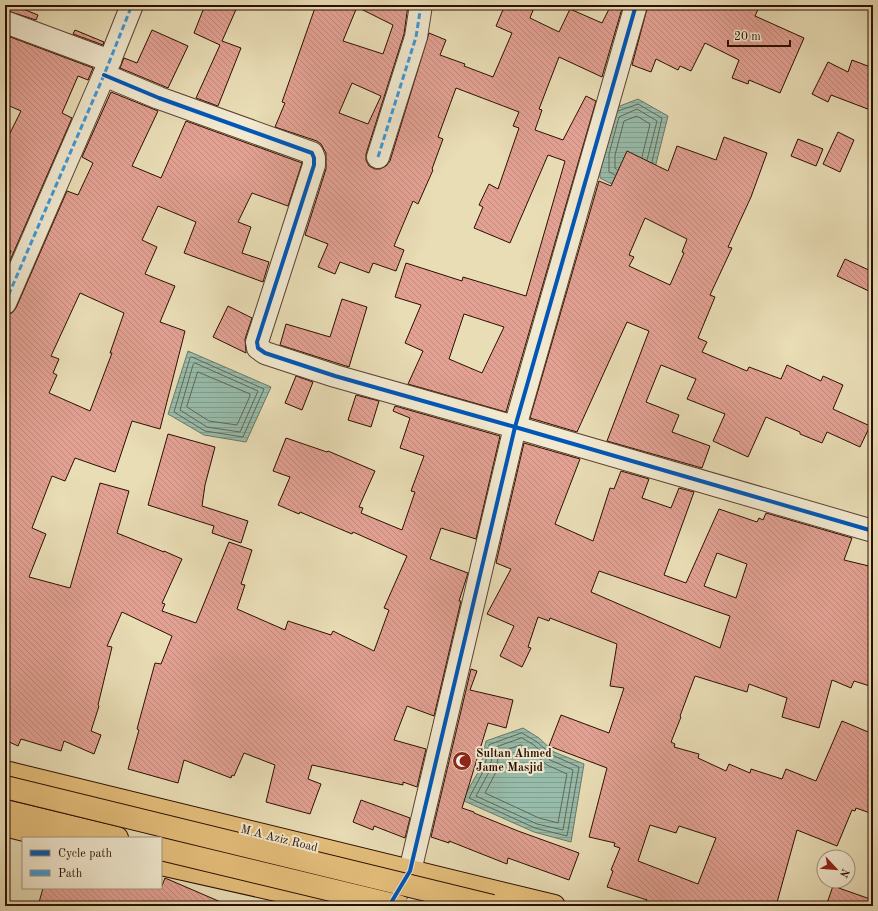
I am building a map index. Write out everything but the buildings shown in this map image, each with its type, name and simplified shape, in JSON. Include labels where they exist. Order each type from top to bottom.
[{"type":"main road","name":"M A Aziz Road","points":[[5,772],[554,906]]},
{"type":"main road","points":[[5,787],[492,906]]},
{"type":"main road","points":[[5,811],[113,837]]},
{"type":"main road","points":[[5,825],[52,837]]},
{"type":"main road","points":[[162,849],[398,906]]},
{"type":"main road","points":[[162,864],[348,906]]},
{"type":"street","points":[[5,303],[107,68],[132,5]]},
{"type":"street","points":[[378,157],[416,37],[421,5]]},
{"type":"street","points":[[389,906],[410,871],[515,428],[636,5]]},
{"type":"street","points":[[5,22],[107,68],[159,98],[312,153],[314,165],[258,342],[258,348],[265,353],[335,376],[873,531]]},
{"type":"water","points":[[638,99],[668,116],[655,168],[625,191],[600,178],[600,153],[612,109]]},
{"type":"water","points":[[188,351],[271,387],[246,442],[204,435],[168,414]]},
{"type":"water","points":[[523,728],[539,738],[554,752],[584,764],[571,842],[534,832],[462,800],[480,769],[486,741]]},
{"type":"marked path","points":[[5,303],[104,75],[132,5]]},
{"type":"marked path","points":[[378,157],[416,37],[421,5]]},
{"type":"cycle path","points":[[104,75],[159,98],[312,153],[314,165],[257,342],[258,348],[265,353],[335,376],[515,427],[636,5]]},
{"type":"cycle path","points":[[389,906],[410,871],[515,427],[873,531]]},
{"type":"place","name":"Sultan Ahmed Jame Masjid","points":[[462,761]]}]
